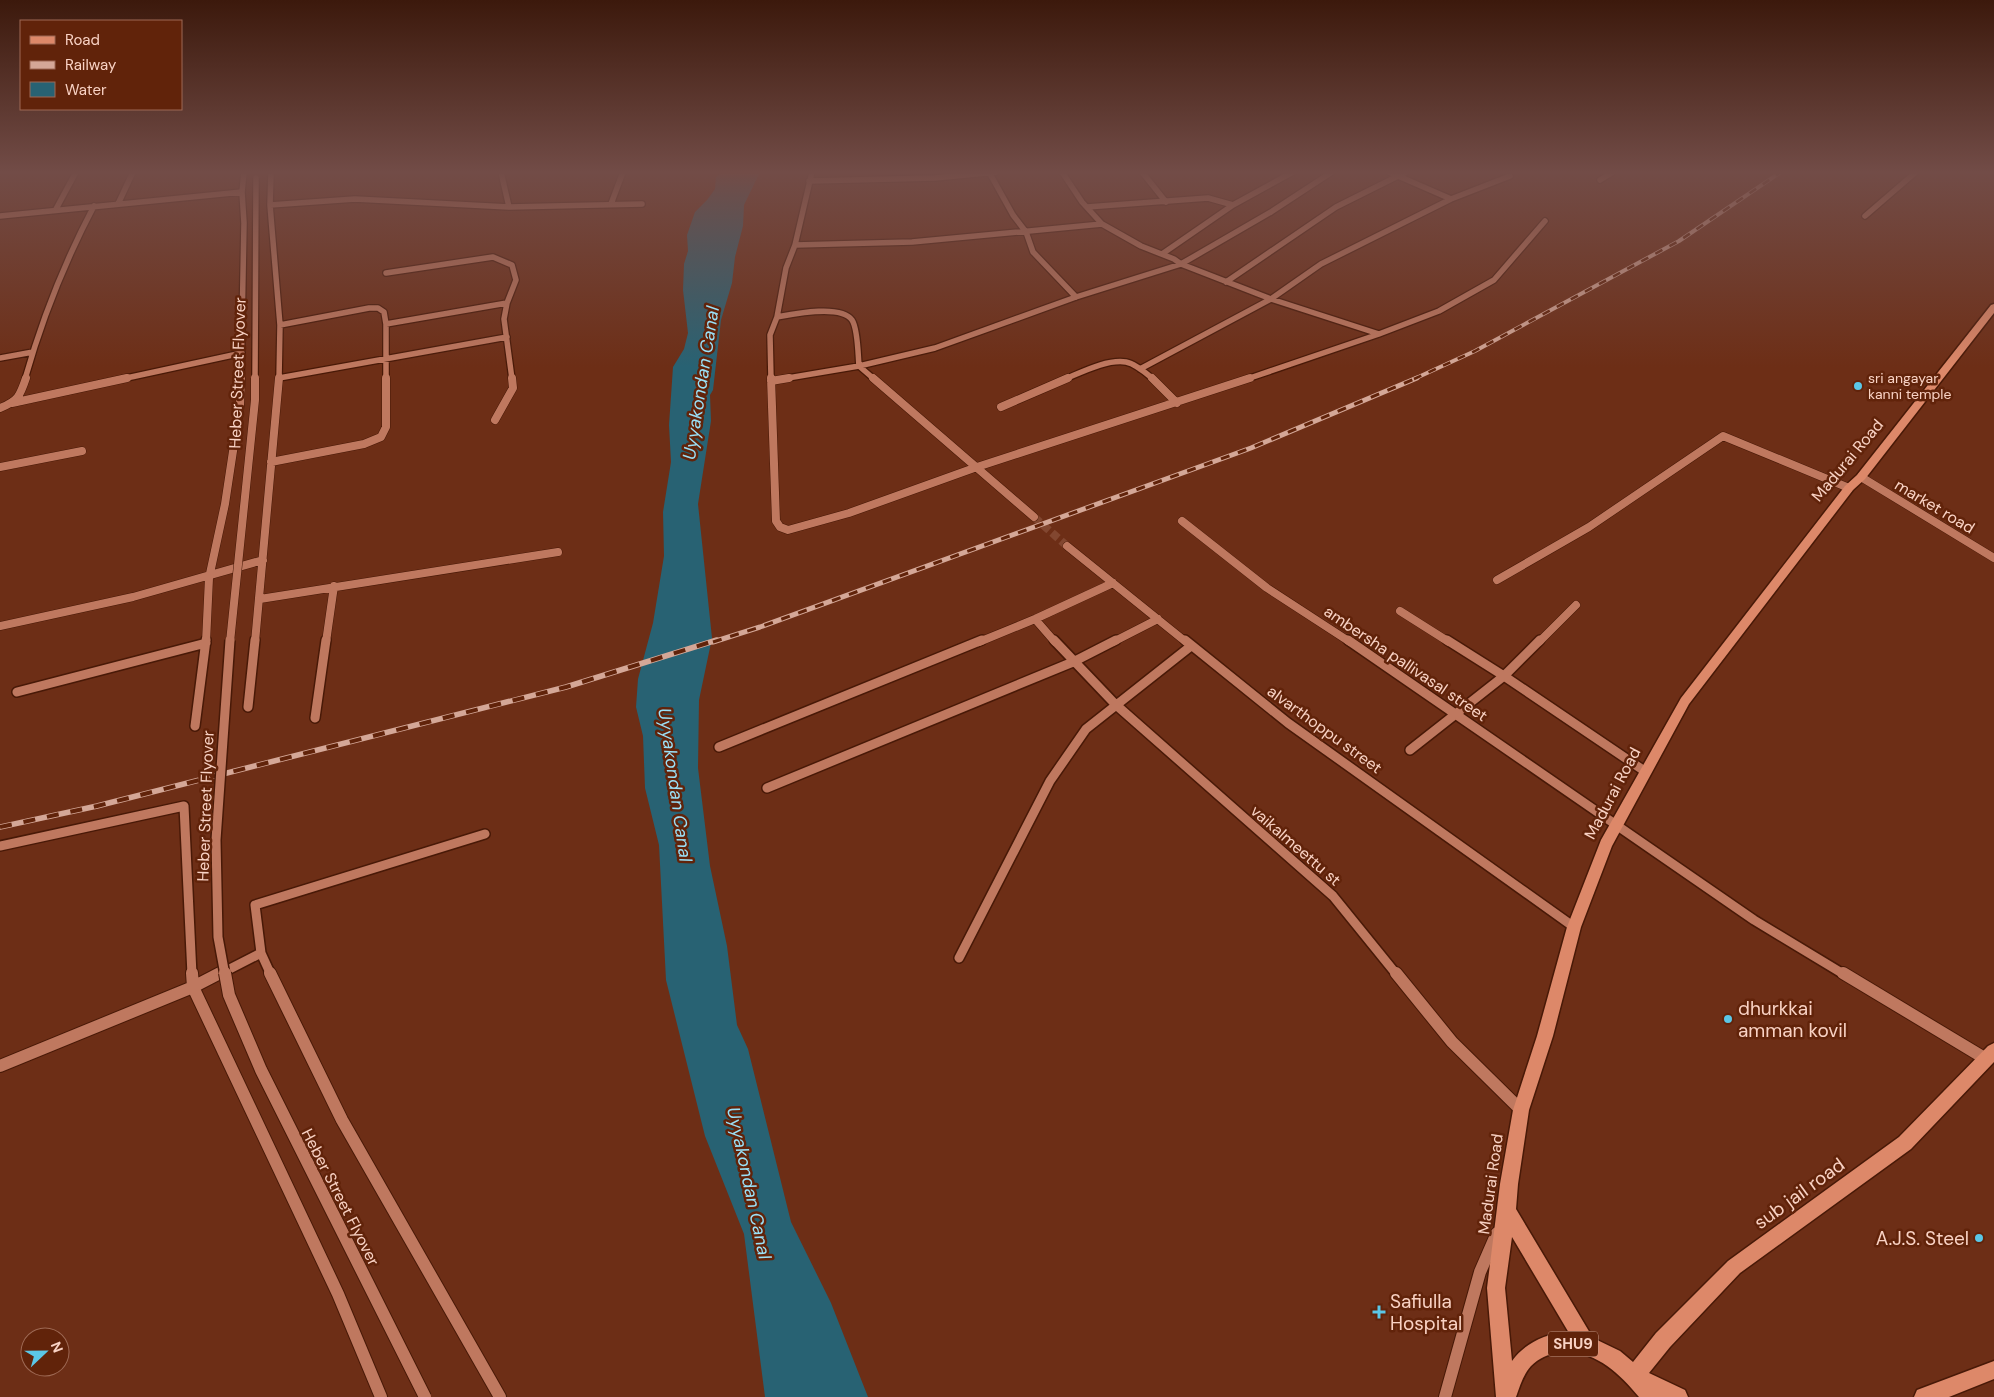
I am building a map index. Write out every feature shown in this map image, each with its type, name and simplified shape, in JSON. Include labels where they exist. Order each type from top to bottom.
[{"type":"main road","name":"Madurai Road","points":[[1507,1397],[1496,1288],[1508,1211],[1509,1184],[1521,1110],[1545,1036],[1574,927],[1606,844],[1685,700],[1849,488],[1861,477],[1994,307]]},
{"type":"main road","name":"sub jail road","points":[[1634,1376],[1663,1340],[1734,1267],[1905,1142],[1990,1055]]},
{"type":"main road","points":[[1508,1211],[1587,1346]]},
{"type":"main road","name":"SHU9","points":[[1507,1397],[1512,1377],[1524,1358],[1541,1346],[1563,1342],[1587,1346],[1612,1357],[1634,1376],[1651,1397]]},
{"type":"main road","points":[[1924,1397],[1994,1370]]},
{"type":"main road","points":[[1634,1376],[1678,1397]]},
{"type":"street","points":[[12,403],[21,394],[33,352],[76,237]]},
{"type":"street","points":[[196,726],[206,643],[209,578],[225,504],[240,405],[244,237]]},
{"type":"street","name":"Heber Street Flyover","points":[[256,237],[255,400],[225,702],[216,840],[218,937],[229,995],[261,1070],[425,1397]]},
{"type":"street","points":[[248,707],[260,599],[279,378],[280,325],[273,237]]},
{"type":"street","points":[[797,237],[786,268],[777,317],[770,335],[776,521],[780,527],[788,530],[849,512],[977,467],[1177,403],[1379,334],[1439,311],[1494,280],[1531,237]]},
{"type":"street","points":[[795,245],[912,242],[967,237]]},
{"type":"street","points":[[1028,237],[1033,252],[1076,298]]},
{"type":"street","points":[[1125,237],[1181,264],[1226,282],[1271,299],[1379,334]]},
{"type":"street","points":[[1162,254],[1187,237]]},
{"type":"street","points":[[771,380],[859,366],[935,348],[1076,298],[1181,264],[1227,237]]},
{"type":"street","points":[[1226,282],[1289,237]]},
{"type":"street","points":[[1140,369],[1271,299],[1321,264],[1375,237]]},
{"type":"street","points":[[386,273],[493,257],[512,265],[516,280],[506,303],[504,319],[513,388],[494,420]]},
{"type":"street","points":[[386,324],[506,303]]},
{"type":"street","points":[[271,462],[364,444],[381,437],[386,428],[386,324],[384,312],[378,308],[280,325]]},
{"type":"street","points":[[777,317],[833,311],[846,314],[852,320],[859,366],[1034,517]]},
{"type":"street","points":[[279,378],[507,337]]},
{"type":"street","points":[[0,358],[33,352]]},
{"type":"street","points":[[0,408],[12,403],[242,353]]},
{"type":"street","points":[[1001,408],[1052,384],[1122,361],[1140,369],[1177,403]]},
{"type":"street","points":[[1497,580],[1589,527],[1724,436],[1849,488]]},
{"type":"street","points":[[0,467],[82,452]]},
{"type":"street","name":"market road","points":[[1861,477],[1994,558]]},
{"type":"street","name":"ambersha pallivasal street","points":[[1182,521],[1267,588],[1382,662],[1617,824]]},
{"type":"street","name":"alvarthoppu street","points":[[1066,546],[1288,723],[1574,927]]},
{"type":"street","points":[[260,599],[558,552]]},
{"type":"street","points":[[0,626],[103,606],[209,578],[263,560]]},
{"type":"street","points":[[719,747],[1034,619],[1113,583]]},
{"type":"street","points":[[315,718],[334,586]]},
{"type":"street","points":[[1410,750],[1504,676],[1576,605]]},
{"type":"street","points":[[1400,611],[1504,676],[1646,772]]},
{"type":"street","name":"vaikalmeettu st","points":[[1034,619],[1115,704],[1333,896],[1452,1042],[1521,1110]]},
{"type":"street","points":[[767,788],[1073,662],[1158,619]]},
{"type":"street","points":[[17,692],[206,643]]},
{"type":"street","points":[[959,958],[1050,781],[1086,729],[1115,704],[1191,646]]},
{"type":"street","points":[[0,846],[184,806],[194,987],[338,1294],[381,1397]]},
{"type":"street","points":[[1617,824],[1754,920],[1990,1055]]},
{"type":"street","points":[[485,834],[255,905],[261,953],[284,1005],[342,1120],[500,1397]]},
{"type":"street","points":[[0,1066],[194,987],[261,953]]},
{"type":"street","points":[[1445,1397],[1480,1272],[1508,1211]]},
{"type":"water","name":"Uyyakondan Canal","points":[[687,237],[740,237],[735,257],[732,283],[721,320],[713,390],[710,395],[711,421],[698,504],[712,638],[699,700],[698,768],[710,866],[727,946],[737,1025],[748,1049],[791,1222],[831,1303],[868,1397],[765,1397],[744,1234],[705,1136],[666,980],[659,845],[645,788],[643,736],[636,707],[638,679],[653,623],[664,556],[663,512],[671,462],[669,425],[673,367],[684,349],[688,333],[683,290],[684,264],[688,251]]},
{"type":"tunnel","points":[[1034,517],[1067,546]]},
{"type":"railway","points":[[1414,379],[1475,351],[1685,237]]},
{"type":"railway","points":[[713,642],[760,627],[1251,448],[1417,378]]},
{"type":"railway","points":[[0,827],[97,806],[566,687],[717,640]]},
{"type":"place","name":"sri angayar kanni temple","points":[[1858,386]]},
{"type":"place","name":"dhurkkai amman kovil","points":[[1728,1019]]},
{"type":"place","name":"A.J.S. Steel","points":[[1979,1238]]},
{"type":"place","name":"Safiulla Hospital","points":[[1379,1312]]}]
